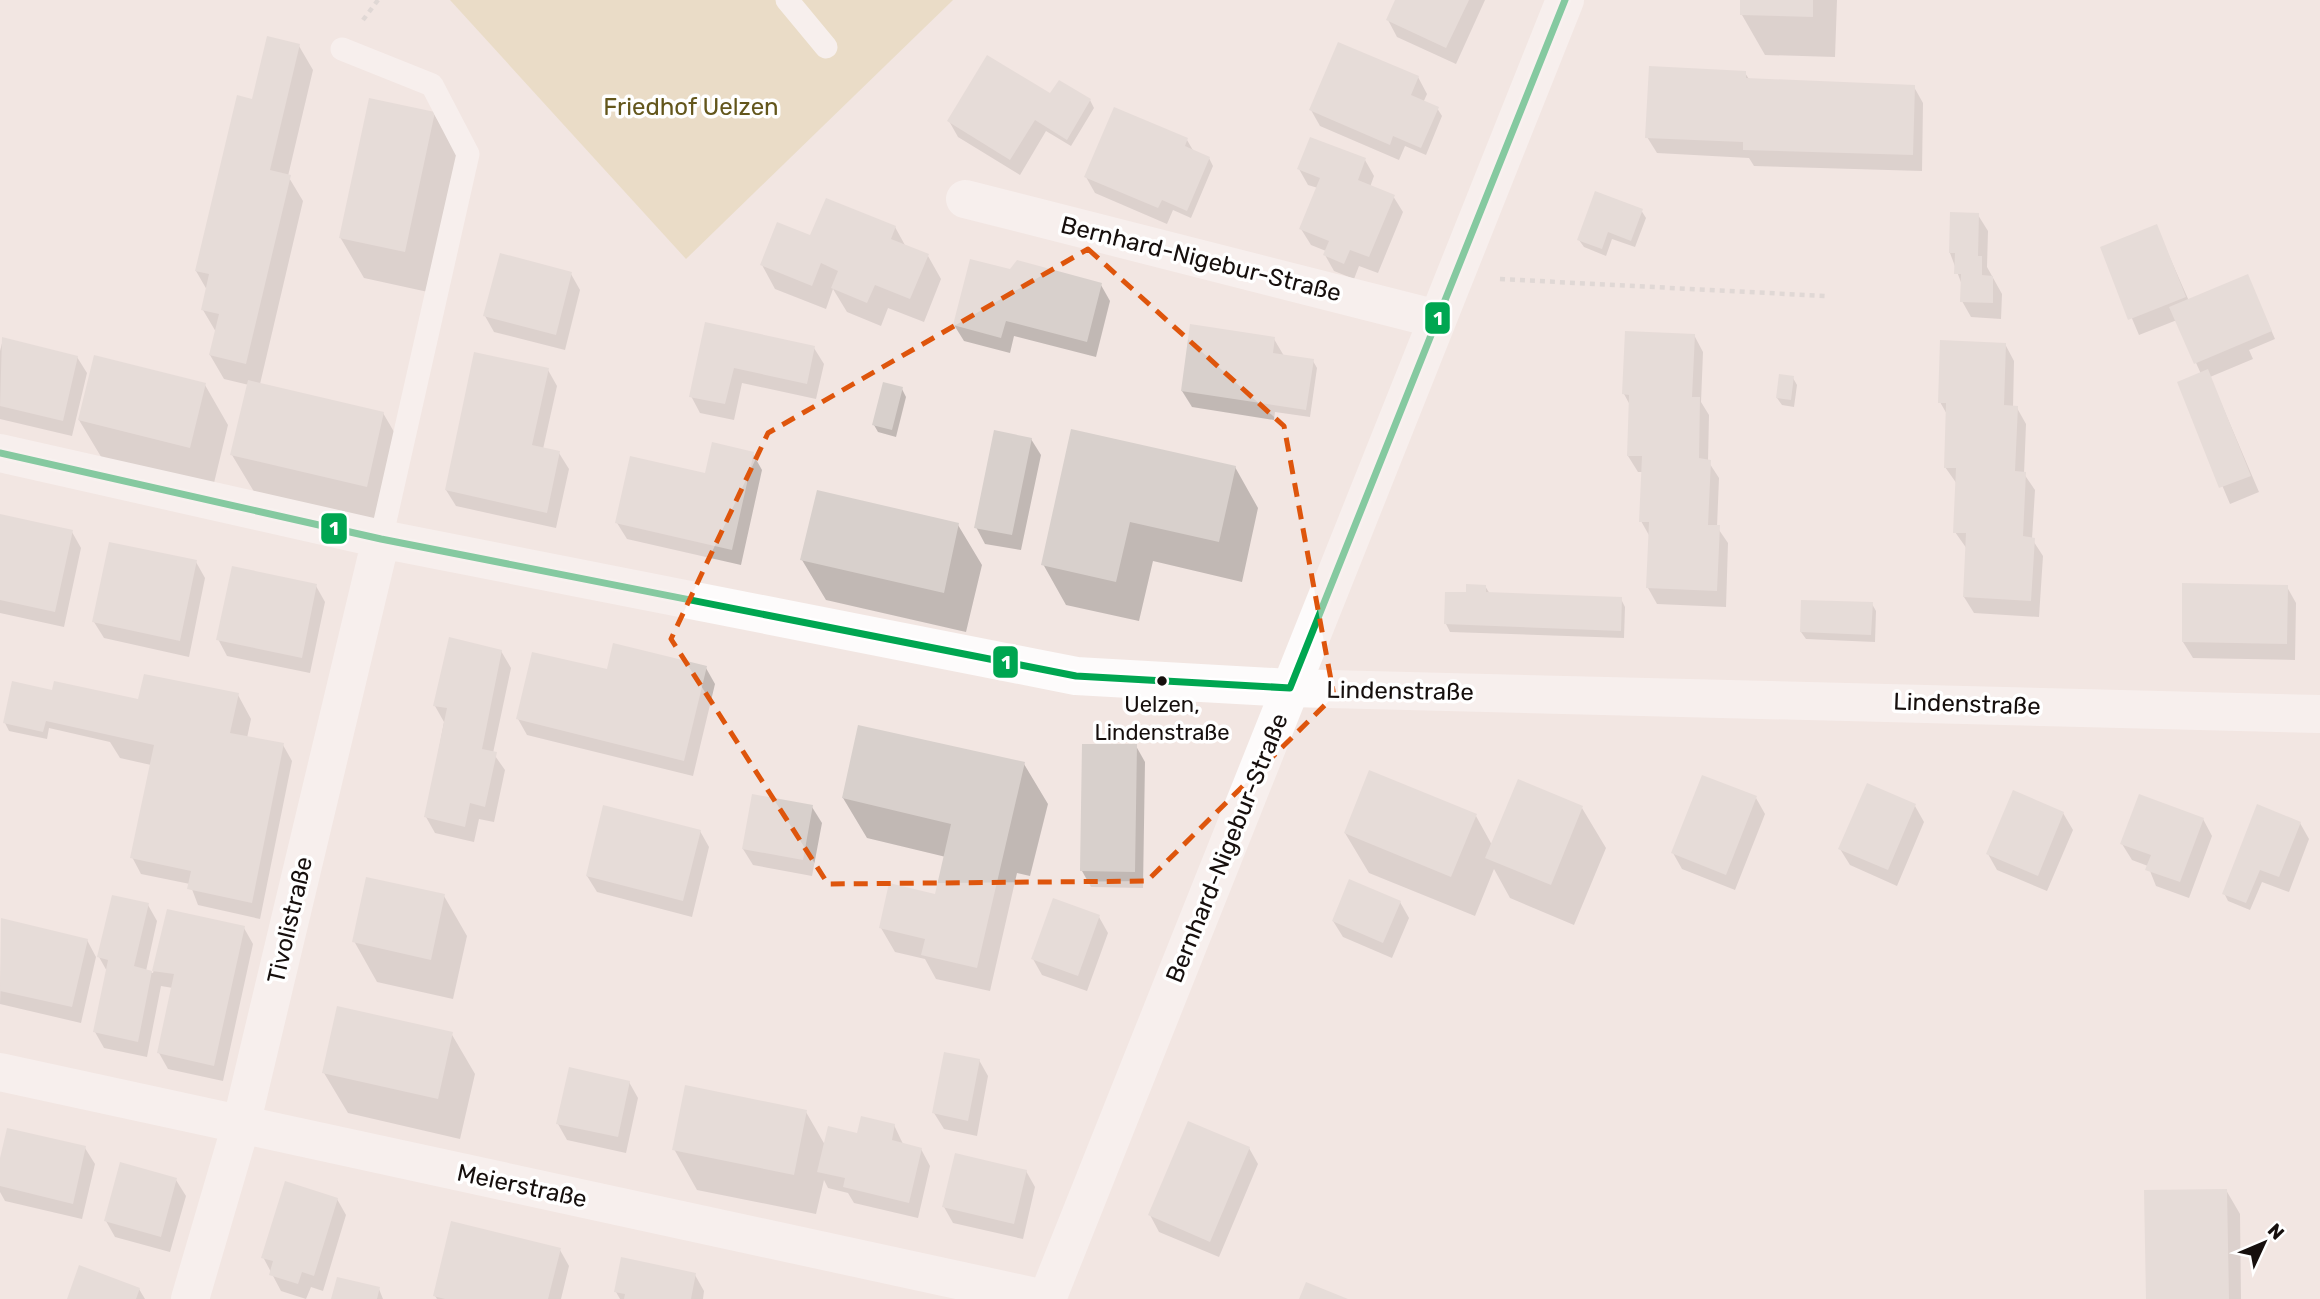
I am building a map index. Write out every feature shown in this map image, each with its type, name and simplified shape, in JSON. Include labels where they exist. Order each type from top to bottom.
[{"type":"street","name":"Bernhard-Nigebur-Straße","points":[[1046,1299],[1565,0]]},
{"type":"street","name":"Bernhard-Nigebur-Straße","points":[[965,199],[1437,319]]},
{"type":"street","name":"Lindenstraße","points":[[0,453],[381,539],[1076,677],[1290,688],[2320,714]]},
{"type":"street","name":"Tivolistraße","points":[[190,1299],[241,1125],[381,539]]},
{"type":"street","name":"Meierstraße","points":[[0,1072],[1046,1299]]},
{"type":"lane","points":[[787,0],[826,47]]},
{"type":"lane","points":[[342,49],[432,85],[468,154],[381,539]]},
{"type":"path","points":[[1455,277],[1825,296]]},
{"type":"highlighted area","points":[[1088,249],[1284,426],[1334,696],[1147,881],[828,884],[671,639],[768,433]]},
{"type":"green space","name":"Friedhof Uelzen","points":[[450,0],[953,0],[686,259]]},
{"type":"building","points":[[1395,0],[1469,0],[1446,48],[1386,20]]},
{"type":"building","points":[[1740,0],[1813,0],[1813,17],[1740,15]]},
{"type":"building","points":[[267,36],[300,44],[270,170],[291,175],[246,364],[209,355],[219,314],[201,310],[209,274],[195,271],[237,95],[252,99]]},
{"type":"building","points":[[1338,42],[1419,76],[1411,95],[1439,107],[1421,148],[1393,136],[1390,145],[1309,110]]},
{"type":"building","points":[[987,55],[1050,93],[1059,80],[1091,99],[1067,140],[1035,120],[1010,160],[947,121]]},
{"type":"building","points":[[1649,66],[1746,71],[1746,78],[1915,85],[1913,155],[1743,150],[1743,142],[1645,138]]},
{"type":"building","points":[[369,98],[435,112],[405,252],[339,238]]},
{"type":"building","points":[[1114,107],[1188,138],[1185,146],[1210,157],[1187,211],[1162,200],[1158,208],[1084,177]]},
{"type":"building","points":[[1310,137],[1366,158],[1358,180],[1395,195],[1369,257],[1350,250],[1344,264],[1323,255],[1329,241],[1299,229],[1320,178],[1297,169]]},
{"type":"building","points":[[1595,191],[1643,209],[1631,241],[1608,232],[1602,249],[1577,240]]},
{"type":"building","points":[[826,198],[896,226],[891,239],[929,254],[910,299],[875,285],[867,303],[831,288],[838,271],[821,263],[812,286],[760,265],[777,222],[810,235]]},
{"type":"building","points":[[1950,212],[1979,213],[1978,256],[1982,256],[1982,275],[1993,276],[1993,303],[1960,302],[1961,274],[1954,274],[1955,253],[1949,253]]},
{"type":"building","points":[[2157,224],[2186,297],[2128,320],[2100,247]]},
{"type":"building","points":[[500,253],[572,272],[556,335],[483,316]]},
{"type":"building","points":[[970,259],[1010,269],[1017,260],[1102,283],[1087,342],[1006,321],[1001,338],[953,325]]},
{"type":"building","points":[[2248,274],[2272,331],[2194,364],[2169,307]]},
{"type":"building","points":[[705,322],[815,346],[807,384],[734,368],[725,404],[689,397]]},
{"type":"building","points":[[1190,324],[1275,337],[1273,353],[1314,359],[1306,410],[1181,391]]},
{"type":"building","points":[[1625,331],[1695,334],[1692,397],[1700,397],[1699,458],[1711,460],[1708,525],[1720,525],[1717,591],[1646,588],[1649,522],[1639,522],[1642,456],[1627,456],[1629,395],[1622,394]]},
{"type":"building","points":[[2,337],[78,356],[63,421],[0,406]]},
{"type":"building","points":[[1940,340],[2006,343],[2004,405],[2018,406],[2015,471],[2026,472],[2023,536],[2035,538],[2031,601],[1963,597],[1966,533],[1953,533],[1956,468],[1944,468],[1946,403],[1938,403]]},
{"type":"building","points":[[474,352],[549,368],[532,445],[560,451],[547,513],[445,490]]},
{"type":"building","points":[[94,355],[206,383],[190,448],[78,420]]},
{"type":"building","points":[[2208,369],[2251,476],[2219,488],[2177,382]]},
{"type":"building","points":[[1779,374],[1794,376],[1791,400],[1776,398]]},
{"type":"building","points":[[248,380],[384,412],[367,487],[230,455]]},
{"type":"building","points":[[883,382],[903,387],[892,430],[872,425]]},
{"type":"building","points":[[1071,429],[1236,466],[1219,542],[1130,522],[1116,582],[1041,565]]},
{"type":"building","points":[[994,430],[1032,438],[1012,535],[974,528]]},
{"type":"building","points":[[712,442],[754,452],[732,550],[615,523],[630,456],[705,473]]},
{"type":"building","points":[[817,490],[959,523],[944,593],[800,560]]},
{"type":"building","points":[[0,514],[73,530],[55,612],[0,600]]},
{"type":"building","points":[[109,542],[197,560],[180,641],[92,622]]},
{"type":"building","points":[[232,566],[317,584],[302,658],[216,640]]},
{"type":"building","points":[[2182,583],[2288,585],[2287,644],[2182,642]]},
{"type":"building","points":[[1466,584],[1486,585],[1486,592],[1622,597],[1621,631],[1444,624],[1445,592],[1466,592]]},
{"type":"building","points":[[1801,600],[1873,602],[1871,635],[1800,632]]},
{"type":"building","points":[[449,637],[502,650],[482,749],[497,752],[485,807],[470,803],[465,827],[424,817],[447,708],[433,706]]},
{"type":"building","points":[[613,643],[707,666],[684,761],[516,719],[532,652],[607,669]]},
{"type":"building","points":[[144,674],[239,693],[230,733],[284,743],[252,903],[187,889],[191,871],[130,858],[154,745],[46,721],[43,732],[3,723],[12,681],[52,690],[54,681],[138,699]]},
{"type":"building","points":[[858,725],[1025,762],[977,968],[921,955],[925,939],[879,928],[889,883],[935,894],[951,824],[842,798]]},
{"type":"building","points":[[1082,744],[1137,744],[1135,872],[1080,871]]},
{"type":"building","points":[[1369,770],[1477,814],[1451,877],[1344,833]]},
{"type":"building","points":[[1702,775],[1757,796],[1726,875],[1671,853]]},
{"type":"building","points":[[1518,779],[1583,806],[1551,885],[1485,858]]},
{"type":"building","points":[[1867,783],[1916,804],[1888,870],[1838,849]]},
{"type":"building","points":[[2013,790],[2064,812],[2038,876],[1986,854]]},
{"type":"building","points":[[752,794],[813,805],[803,860],[742,849]]},
{"type":"building","points":[[2139,794],[2204,818],[2180,882],[2145,870],[2151,855],[2120,844]]},
{"type":"building","points":[[2257,804],[2301,822],[2279,877],[2260,870],[2246,903],[2222,894]]},
{"type":"building","points":[[603,805],[701,830],[683,901],[586,876]]},
{"type":"building","points":[[366,877],[445,894],[431,960],[352,942]]},
{"type":"building","points":[[1349,879],[1401,901],[1383,943],[1332,921]]},
{"type":"building","points":[[112,895],[149,903],[134,966],[152,971],[138,1042],[93,1032],[108,960],[97,957]]},
{"type":"building","points":[[1053,898],[1100,915],[1078,976],[1031,959]]},
{"type":"building","points":[[167,909],[245,926],[214,1066],[157,1053],[174,974],[152,971]]},
{"type":"building","points":[[1,918],[88,939],[72,1007],[0,991]]},
{"type":"building","points":[[337,1006],[453,1032],[438,1099],[322,1073]]},
{"type":"building","points":[[944,1052],[980,1059],[968,1121],[932,1113]]},
{"type":"building","points":[[569,1067],[630,1081],[618,1137],[556,1124]]},
{"type":"building","points":[[685,1085],[807,1110],[794,1175],[672,1150]]},
{"type":"building","points":[[861,1116],[895,1124],[892,1140],[922,1148],[909,1203],[843,1187],[845,1178],[817,1172],[828,1126],[857,1133]]},
{"type":"building","points":[[1188,1121],[1250,1147],[1210,1242],[1148,1215]]},
{"type":"building","points":[[7,1128],[86,1146],[73,1204],[0,1186],[0,1158]]},
{"type":"building","points":[[955,1153],[1027,1170],[1014,1224],[942,1207]]},
{"type":"building","points":[[120,1162],[177,1178],[161,1237],[104,1221]]},
{"type":"building","points":[[285,1181],[338,1198],[314,1276],[302,1272],[298,1284],[269,1275],[273,1261],[261,1258]]},
{"type":"building","points":[[2227,1189],[2229,1299],[2146,1299],[2144,1190]]},
{"type":"building","points":[[451,1221],[561,1248],[548,1299],[445,1299],[433,1296]]},
{"type":"building","points":[[621,1257],[696,1273],[691,1299],[624,1299],[625,1294],[614,1292]]},
{"type":"building","points":[[79,1265],[140,1288],[136,1299],[67,1299]]},
{"type":"building","points":[[337,1277],[380,1287],[377,1299],[331,1299]]},
{"type":"building","points":[[1306,1282],[1348,1299],[1299,1299]]},
{"type":"transit line","name":"1","points":[[0,453],[381,539],[1076,676],[1290,688],[1565,0]]},
{"type":"place","name":"Uelzen, Lindenstraße","points":[[1162,681]]}]
